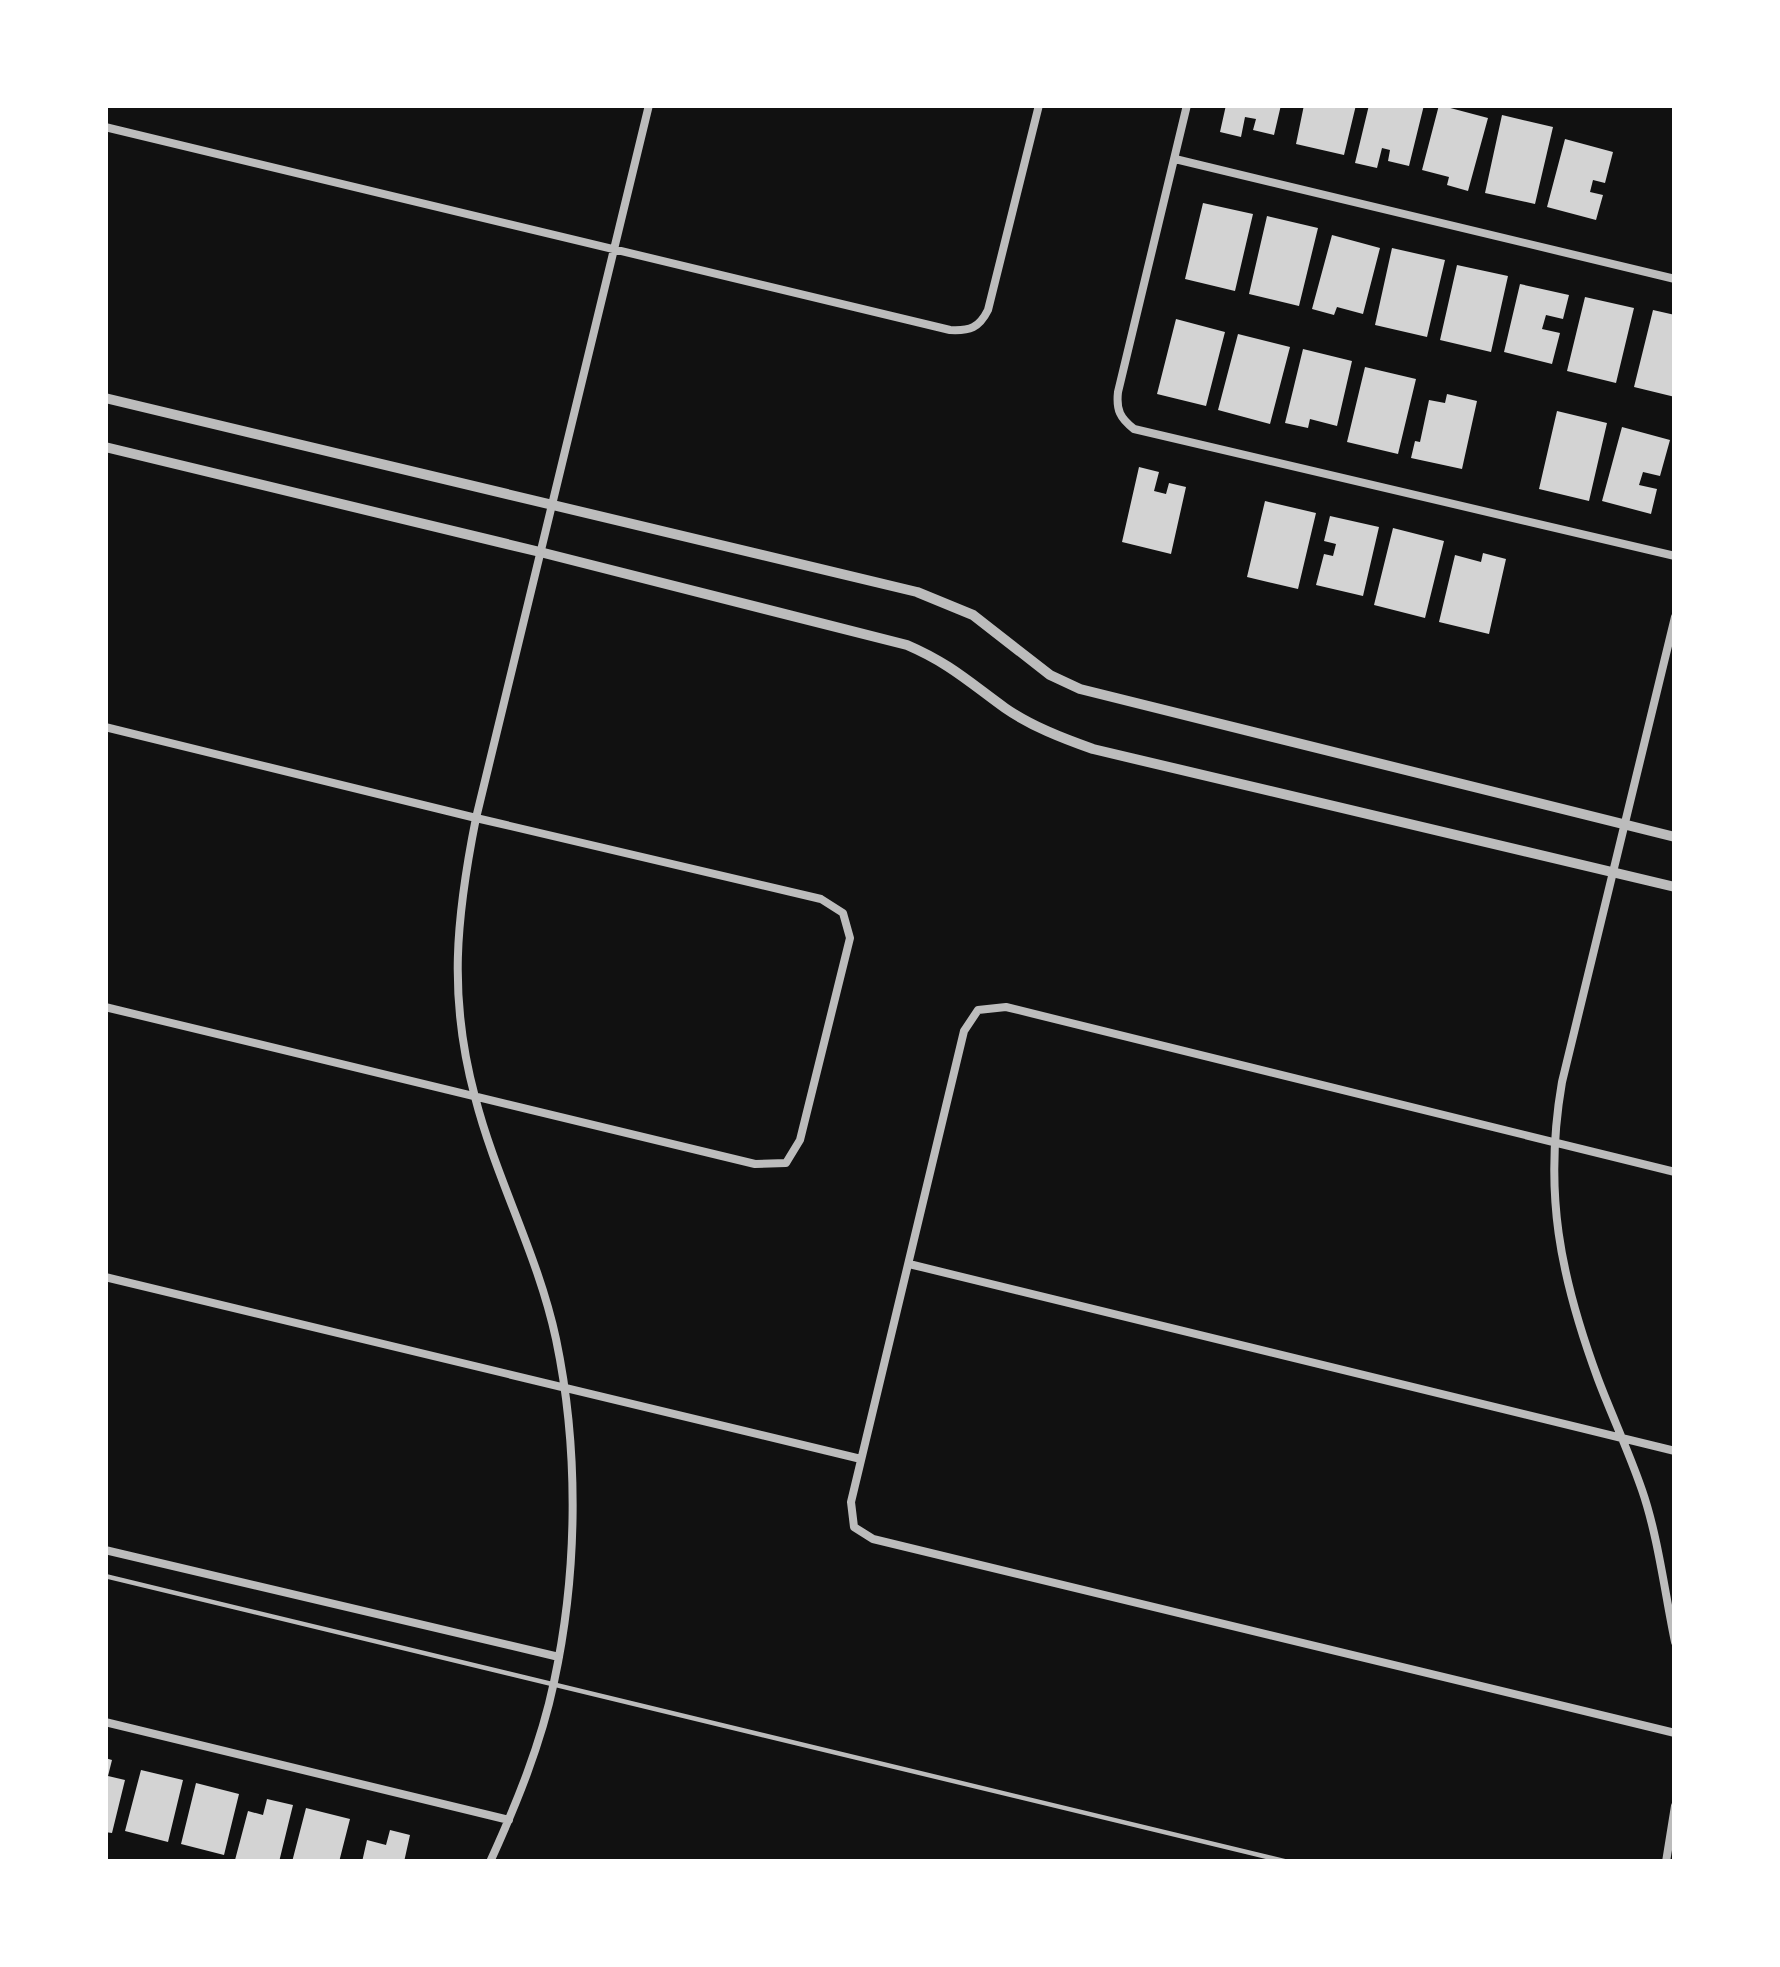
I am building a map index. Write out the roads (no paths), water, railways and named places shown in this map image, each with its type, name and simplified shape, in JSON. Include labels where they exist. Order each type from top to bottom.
[{"type":"street","points":[[490,1862],[554,1685],[570,1562],[572,1499],[555,1337],[535,1263],[474,1096],[455,962],[462,887],[476,818],[650,105]]},
{"type":"street","points":[[105,127],[965,331],[977,327],[988,310],[1039,105]]},
{"type":"street","points":[[1187,105],[1118,392],[1120,416],[1134,429],[1675,556]]},
{"type":"street","points":[[1174,158],[1675,279]]},
{"type":"street","points":[[105,398],[917,592],[973,615],[1050,675],[1097,694],[1675,837]]},
{"type":"street","points":[[105,447],[907,645],[952,667],[1031,723],[1093,749],[1675,887]]},
{"type":"street","points":[[1675,617],[1562,1082],[1553,1142],[1559,1252],[1583,1335],[1644,1495],[1675,1642]]},
{"type":"street","points":[[105,727],[820,899],[843,913],[850,938],[800,1140],[786,1163],[754,1164],[105,1007]]},
{"type":"street","points":[[1675,1172],[1006,1007],[978,1010],[964,1031],[851,1502],[854,1527],[873,1539],[1675,1733]]},
{"type":"street","points":[[909,1264],[1675,1451]]},
{"type":"street","points":[[105,1277],[861,1460]]},
{"type":"street","points":[[105,1550],[559,1658]]},
{"type":"street","points":[[105,1722],[509,1820]]},
{"type":"street","points":[[1666,1862],[1675,1806]]},
{"type":"lane","points":[[105,1576],[1288,1862]]}]
